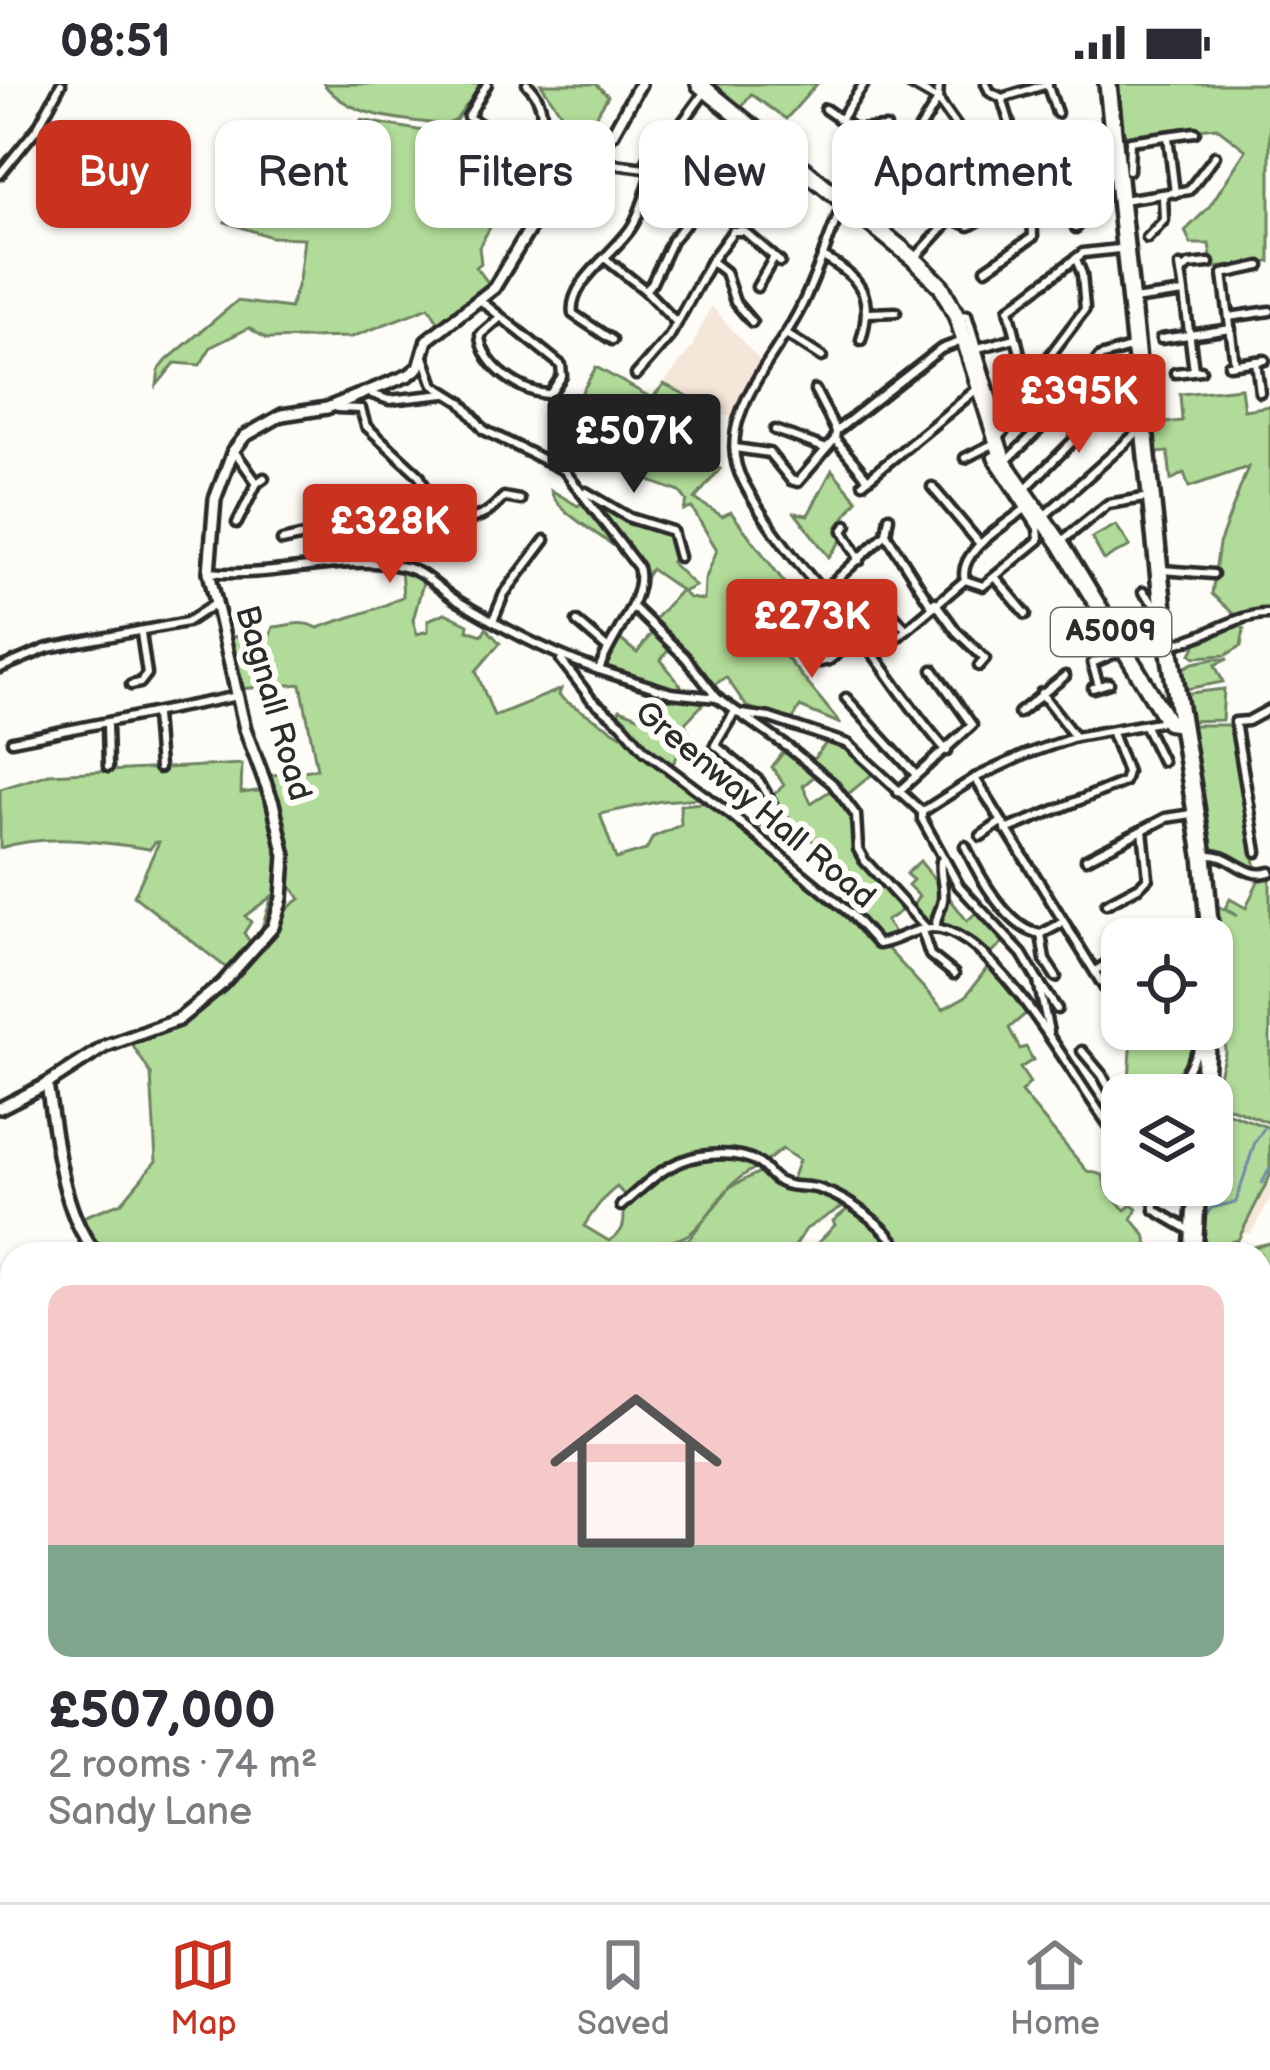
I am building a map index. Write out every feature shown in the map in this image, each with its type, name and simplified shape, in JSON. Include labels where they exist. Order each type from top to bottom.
[{"type":"highway","points":[[1105,84],[1109,120]]},
{"type":"highway","points":[[1114,161],[1169,644],[1173,718],[1204,855],[1211,918]]},
{"type":"highway","points":[[1193,1242],[1196,1206]]},
{"type":"main road","name":"A5009","points":[[703,87],[832,193]]},
{"type":"main road","name":"A5009","points":[[876,228],[941,286],[972,344],[1000,453],[1124,650],[1173,718]]},
{"type":"street","points":[[0,174],[38,127],[61,84]]},
{"type":"street","points":[[476,120],[467,114],[488,84]]},
{"type":"street","points":[[526,84],[539,98],[544,120]]},
{"type":"street","points":[[615,129],[640,84]]},
{"type":"street","points":[[824,109],[840,120],[864,84]]},
{"type":"street","points":[[910,84],[938,100],[952,120]]},
{"type":"street","points":[[926,120],[938,100],[939,84]]},
{"type":"street","points":[[986,84],[1001,98],[1008,120]]},
{"type":"street","points":[[1001,98],[1047,84],[1057,113]]},
{"type":"street","points":[[682,120],[703,87]]},
{"type":"street","points":[[1129,170],[1130,141],[1195,132]]},
{"type":"street","points":[[1168,136],[1175,193]]},
{"type":"street","points":[[1121,200],[1175,193],[1194,185],[1215,156]]},
{"type":"street","points":[[1022,491],[1141,382],[1130,348],[1114,165]]},
{"type":"street","points":[[1145,240],[1164,220],[1163,195]]},
{"type":"street","points":[[612,340],[573,314],[571,306],[584,277],[607,260],[634,224],[639,206]]},
{"type":"street","points":[[528,228],[494,289],[427,340],[424,357],[431,380],[469,410],[484,430],[557,465],[583,491],[638,567],[641,580],[632,606],[599,670]]},
{"type":"street","points":[[645,290],[682,228]]},
{"type":"street","points":[[833,228],[786,334],[747,400],[733,459],[763,517],[947,751]]},
{"type":"street","points":[[914,259],[943,228]]},
{"type":"street","points":[[986,269],[1033,237],[1033,228]]},
{"type":"street","points":[[636,375],[677,323],[711,261],[736,230],[744,231],[777,260],[757,287]]},
{"type":"street","points":[[1076,259],[1085,309],[1030,379],[1009,309],[1083,253],[1119,248]]},
{"type":"street","points":[[822,256],[856,280],[868,313],[860,334]]},
{"type":"street","points":[[607,260],[677,323]]},
{"type":"street","points":[[711,261],[725,272],[732,296],[752,318]]},
{"type":"street","points":[[1175,373],[1198,370],[1182,270],[1208,263]]},
{"type":"street","points":[[1260,266],[1223,274],[1232,365],[1260,361],[1260,392]]},
{"type":"street","points":[[1132,300],[1184,293]]},
{"type":"street","points":[[482,301],[561,365],[562,376],[550,394],[522,387],[486,353],[480,335],[501,317]]},
{"type":"street","points":[[1229,317],[1270,311]]},
{"type":"street","points":[[868,313],[896,312]]},
{"type":"street","points":[[1058,320],[1070,330]]},
{"type":"street","points":[[1161,339],[1231,329]]},
{"type":"street","points":[[786,334],[822,357]]},
{"type":"street","points":[[733,448],[769,453],[793,482],[802,478],[836,435],[941,349],[1015,338]]},
{"type":"street","points":[[972,344],[1003,433],[1000,453]]},
{"type":"street","points":[[1042,522],[1024,509],[992,457],[1051,418],[1100,357],[1130,348]]},
{"type":"street","points":[[327,408],[409,375],[424,357]]},
{"type":"street","points":[[815,391],[866,481],[980,386]]},
{"type":"street","points":[[365,391],[389,400],[445,394]]},
{"type":"street","points":[[237,523],[261,480],[233,451],[245,436],[269,421],[292,412],[327,408],[362,409],[366,426],[419,475],[443,525]]},
{"type":"street","points":[[1024,509],[963,564],[965,580],[983,586],[996,578],[1039,540],[1042,522],[1144,426]]},
{"type":"street","points":[[775,430],[824,448]]},
{"type":"street","name":"Bagnall Road","points":[[0,1108],[106,1046],[178,1020],[222,984],[273,927],[282,898],[285,856],[273,803],[248,740],[209,572],[215,499],[233,451]]},
{"type":"street","points":[[965,458],[1000,453]]},
{"type":"street","points":[[932,487],[982,545]]},
{"type":"street","points":[[583,491],[630,518],[672,530],[680,557]]},
{"type":"street","points":[[1060,543],[1108,504],[1152,497]]},
{"type":"street","points":[[337,563],[362,545],[406,527],[443,525],[479,516],[501,499],[520,500]]},
{"type":"street","points":[[282,541],[317,533],[366,512]]},
{"type":"street","points":[[823,592],[886,534],[889,517]]},
{"type":"street","points":[[847,525],[842,531],[860,560]]},
{"type":"street","points":[[317,533],[326,564]]},
{"type":"street","points":[[886,534],[933,603],[985,659],[979,666]]},
{"type":"street","points":[[493,621],[504,594],[545,539]]},
{"type":"street","points":[[209,572],[278,574],[337,563],[412,569],[560,658],[670,693],[717,698]]},
{"type":"street","points":[[1160,569],[1210,575]]},
{"type":"street","points":[[996,578],[1026,614]]},
{"type":"street","points":[[874,656],[965,580]]},
{"type":"street","points":[[1143,592],[1163,608]]},
{"type":"street","points":[[876,595],[906,629]]},
{"type":"street","points":[[0,668],[48,648],[187,622],[216,603]]},
{"type":"street","points":[[632,606],[717,698],[797,754],[845,798],[856,814],[858,849],[864,860],[928,929],[950,933],[999,970],[1101,1111]]},
{"type":"street","points":[[1169,644],[1229,627],[1252,614],[1270,614]]},
{"type":"street","points":[[785,618],[820,662],[859,637]]},
{"type":"street","points":[[577,622],[607,647]]},
{"type":"street","points":[[131,685],[147,674],[141,632]]},
{"type":"street","points":[[1109,683],[1096,687],[1092,663],[1124,650]]},
{"type":"street","name":"Greenway Hall Road","points":[[560,658],[592,700],[645,751],[731,814],[851,914],[878,944],[928,929]]},
{"type":"street","points":[[898,792],[972,725],[933,670]]},
{"type":"street","points":[[1019,713],[1065,676]]},
{"type":"street","points":[[1041,693],[1075,737]]},
{"type":"street","points":[[12,741],[238,696]]},
{"type":"street","points":[[846,698],[917,776]]},
{"type":"street","points":[[1257,852],[1235,722],[1270,709]]},
{"type":"street","points":[[734,713],[770,718],[848,744],[922,812],[959,886],[1020,952],[1058,1009]]},
{"type":"street","points":[[734,713],[715,745],[759,781],[772,804]]},
{"type":"street","points":[[155,715],[158,768]]},
{"type":"street","points":[[922,812],[975,778],[1075,737],[1161,724],[1173,718]]},
{"type":"street","points":[[107,724],[108,767]]},
{"type":"street","points":[[1145,726],[1162,761]]},
{"type":"street","points":[[981,836],[1124,782],[1127,772],[1112,733]]},
{"type":"street","points":[[975,778],[1101,982]]},
{"type":"street","points":[[1086,859],[1166,818],[1195,813]]},
{"type":"street","points":[[1106,904],[1148,878],[1143,830]]},
{"type":"street","points":[[964,850],[1014,920],[1031,933],[1042,934],[1062,923]]},
{"type":"street","points":[[1204,855],[1219,854],[1255,874],[1270,872]]},
{"type":"street","points":[[941,857],[939,877],[944,892],[928,929],[930,955],[951,970]]},
{"type":"street","points":[[1042,934],[1045,960],[1056,977]]},
{"type":"street","points":[[1094,971],[1101,966]]},
{"type":"street","points":[[1038,981],[1050,1037]]},
{"type":"street","points":[[1082,1051],[1101,1074]]},
{"type":"street","points":[[46,1084],[73,1210],[88,1242]]},
{"type":"street","points":[[622,1206],[662,1169],[678,1162],[706,1155],[744,1157],[759,1162],[783,1184],[820,1188],[867,1214],[895,1242]]},
{"type":"street","points":[[1155,1206],[1192,1242]]},
{"type":"shaded area","points":[[711,306],[764,365],[736,418],[704,411],[708,463],[653,398],[692,347]]},
{"type":"shaded area","points":[[1270,1176],[1270,1199],[1251,1233],[1237,1234]]},
{"type":"green space","points":[[324,84],[482,84],[456,120],[396,119],[363,111],[335,96]]},
{"type":"green space","points":[[541,84],[596,84],[608,96],[594,120],[587,116],[566,120]]},
{"type":"green space","points":[[708,84],[817,84],[786,119],[751,94],[738,112]]},
{"type":"green space","points":[[1113,84],[1270,84],[1270,262],[1213,268],[1209,244],[1191,244],[1185,231],[1209,207],[1246,150],[1216,127],[1127,137],[1118,121]]},
{"type":"green space","points":[[391,125],[415,130],[415,228],[490,228],[479,247],[481,263],[476,267],[490,285],[484,295],[441,326],[429,307],[352,337],[267,339],[249,328],[211,347],[200,365],[175,363],[157,385],[159,370],[167,360],[237,301],[290,308],[304,238],[271,237],[243,228],[391,228]]},
{"type":"green space","points":[[596,367],[652,398],[664,384],[704,404],[708,463],[720,469],[695,499],[722,516],[731,512],[793,594],[762,628],[841,724],[800,707],[792,721],[747,707],[726,677],[712,686],[653,621],[681,590],[651,569],[642,583],[634,557],[584,525],[554,498],[551,490],[578,506],[587,487],[602,496],[606,509],[670,532],[677,555],[671,562],[695,586],[683,592],[704,600],[705,580],[717,550],[692,508],[684,510],[687,501],[680,492],[652,482],[604,443],[590,470],[575,464],[572,469],[554,460]]},
{"type":"green space","points":[[1241,388],[1244,410],[1270,406],[1270,611],[1255,610],[1237,617],[1212,594],[1219,544],[1248,467],[1189,487],[1184,473],[1171,480],[1168,452],[1156,453],[1153,424],[1182,421],[1180,394]]},
{"type":"green space","points":[[832,470],[857,500],[837,527],[843,538],[829,557],[795,513],[808,515]]},
{"type":"green space","points":[[1116,525],[1130,546],[1104,560],[1092,538]]},
{"type":"green space","points":[[401,569],[424,579],[413,620],[417,634],[428,631],[428,620],[445,613],[468,624],[467,630],[482,635],[486,628],[500,643],[476,671],[494,716],[561,689],[564,700],[621,735],[625,732],[703,798],[600,814],[616,859],[646,850],[653,837],[681,825],[680,805],[711,802],[856,921],[877,946],[885,946],[943,1009],[966,996],[990,964],[1029,1011],[1009,1028],[1020,1049],[1026,1047],[1033,1060],[1020,1068],[1030,1083],[1021,1092],[1087,1171],[1101,1174],[1101,1206],[1137,1209],[1132,1219],[1147,1242],[897,1242],[856,1204],[791,1182],[799,1160],[782,1149],[763,1164],[738,1152],[685,1158],[661,1170],[627,1198],[617,1187],[584,1226],[609,1241],[622,1228],[623,1209],[685,1164],[722,1156],[760,1166],[730,1186],[690,1234],[670,1242],[92,1242],[80,1218],[122,1202],[156,1161],[151,1074],[131,1043],[183,1015],[232,978],[300,899],[286,879],[266,776],[317,769],[301,684],[240,689],[228,638],[258,632],[269,638],[273,627],[295,624],[318,628],[403,596]]},
{"type":"green space","points":[[1240,625],[1244,629],[1241,646],[1226,655],[1191,654],[1199,639]]},
{"type":"green space","points":[[654,630],[671,646],[661,660],[681,686],[677,692],[604,668],[616,636],[637,653]]},
{"type":"green space","points":[[1228,659],[1215,665],[1223,682],[1181,690],[1178,671]]},
{"type":"green space","points":[[1224,689],[1222,720],[1187,721],[1182,694]]},
{"type":"green space","points":[[671,695],[705,702],[685,723],[690,736],[670,768],[617,716],[620,709],[651,721]]},
{"type":"green space","points":[[1186,725],[1235,729],[1256,868],[1211,848]]},
{"type":"green space","points":[[827,742],[850,748],[875,772],[847,795],[811,762]]},
{"type":"green space","points":[[786,749],[817,774],[803,786],[811,803],[833,789],[854,815],[860,857],[907,907],[886,921],[897,937],[878,942],[845,906],[833,861],[772,796],[784,785],[772,767]]},
{"type":"green space","points":[[242,764],[241,793],[266,790],[279,845],[280,881],[264,936],[259,937],[272,896],[245,916],[251,922],[244,933],[250,942],[229,970],[134,896],[159,842],[150,849],[56,840],[0,848],[0,789],[49,774]]},
{"type":"green space","points":[[782,817],[795,830],[776,850],[754,830]]},
{"type":"green space","points":[[920,861],[942,889],[940,907],[928,925],[913,906],[919,896],[908,885],[913,880],[906,874]]},
{"type":"green space","points":[[1270,878],[1270,1123],[1233,1109],[1233,1074],[1219,1074],[1225,1050],[1233,1050],[1233,918],[1214,918],[1212,903],[1237,916],[1225,908],[1230,899],[1246,908],[1258,881]]},
{"type":"green space","points":[[948,896],[967,921],[980,909],[1004,941],[987,958],[938,925]]},
{"type":"green space","points":[[1131,1050],[1196,1050],[1183,1074],[1129,1074]]},
{"type":"green space","points":[[1233,1115],[1270,1128],[1270,1176],[1238,1240],[1200,1242],[1200,1206],[1233,1206]]},
{"type":"green space","points":[[762,1171],[845,1205],[806,1229],[798,1242],[679,1242],[689,1239],[730,1187]]},
{"type":"green space","points":[[850,1207],[868,1218],[889,1242],[819,1242],[835,1225],[833,1221]]},
{"type":"waterway","points":[[1203,1220],[1211,1208],[1236,1202],[1264,1128]]},
{"type":"waterway","points":[[1262,1183],[1270,1168]]},
{"type":"waterway","points":[[1037,1902],[1055,1902]]}]
